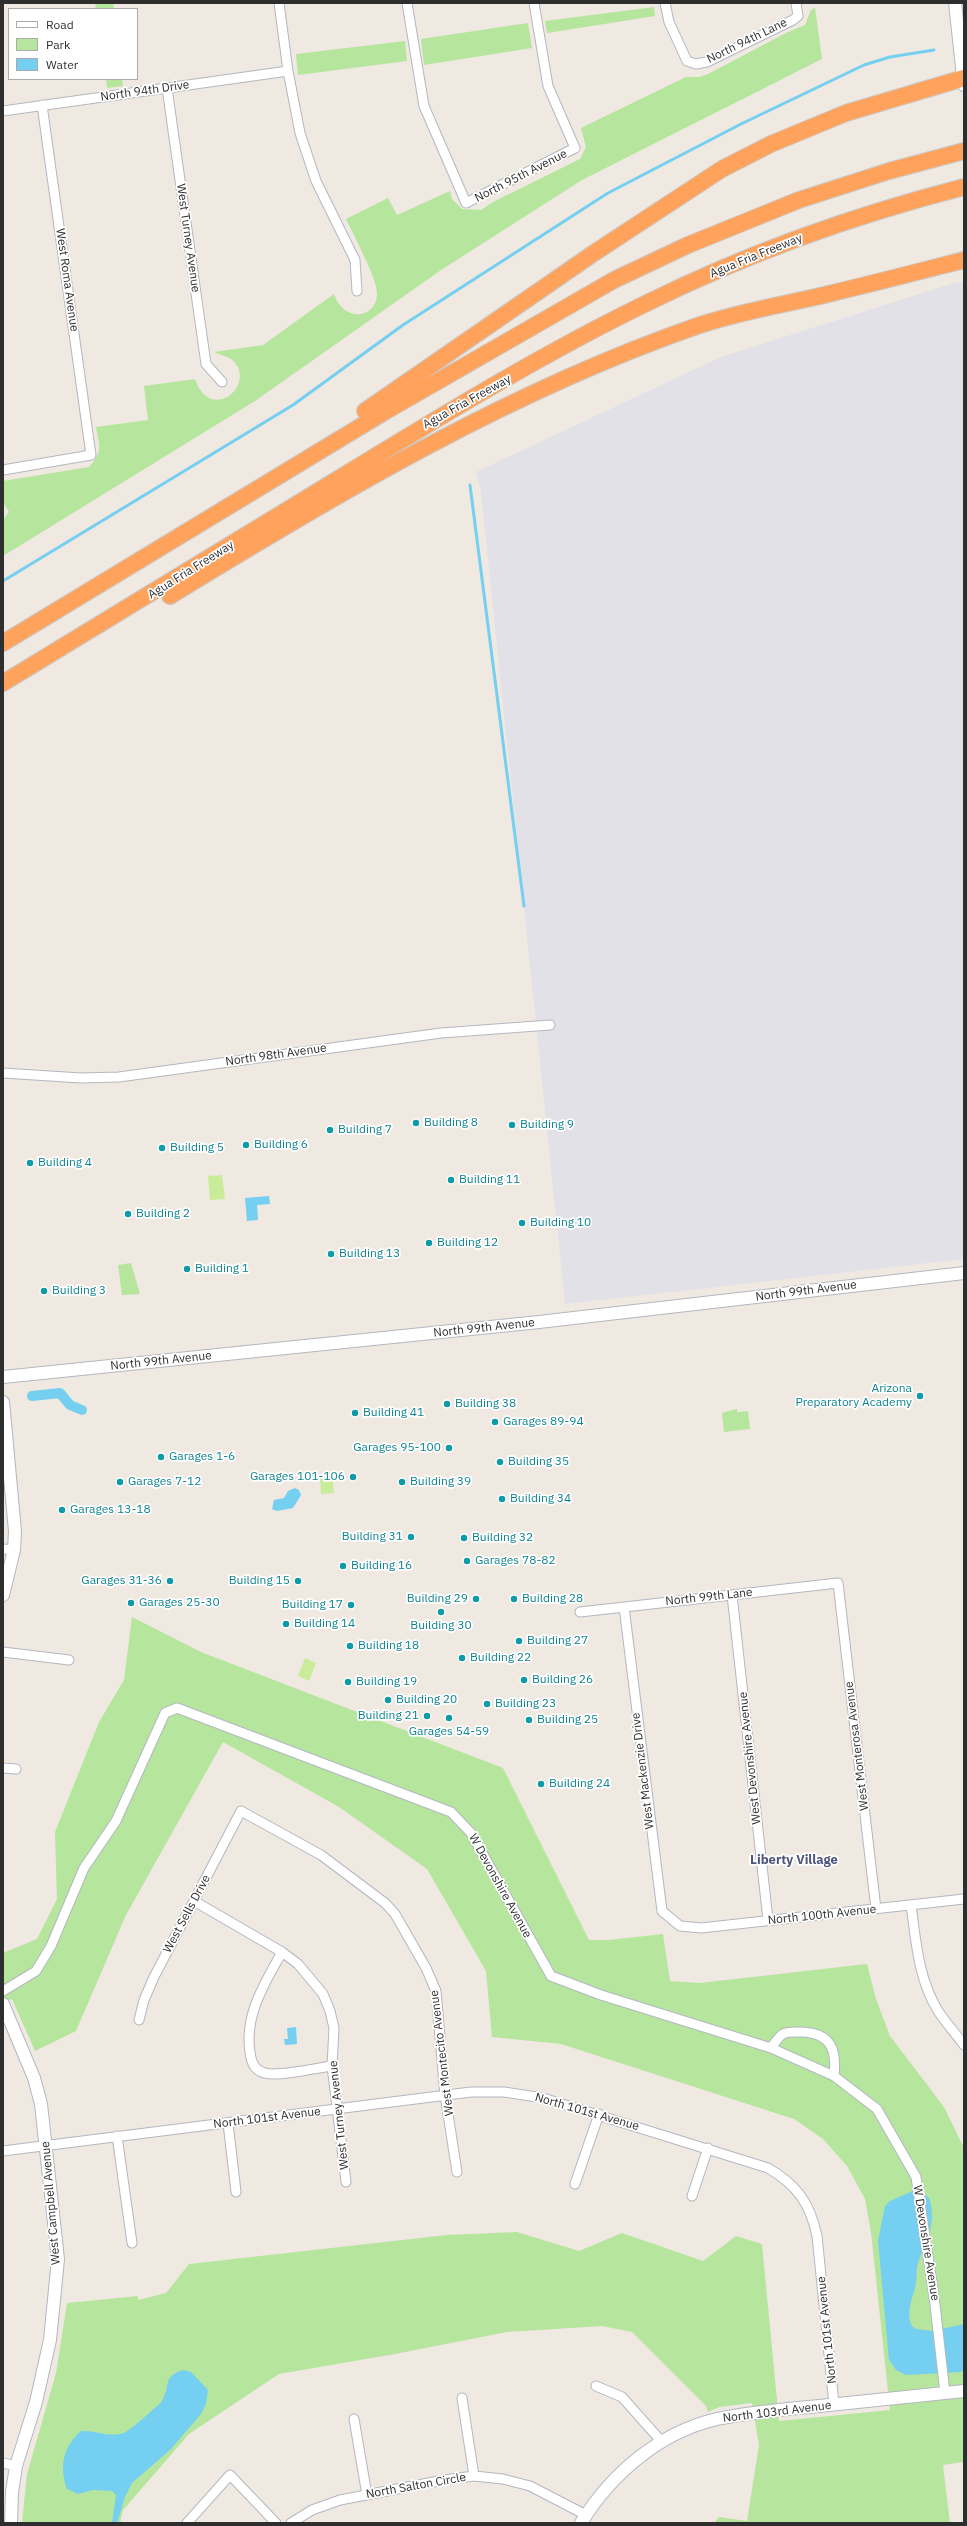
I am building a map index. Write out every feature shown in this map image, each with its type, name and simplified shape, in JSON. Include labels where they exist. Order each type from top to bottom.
[{"type":"highway","points":[[85,593],[133,555],[375,405],[601,249],[722,169],[771,144],[840,116],[964,80]]},
{"type":"highway","points":[[3,643],[484,353],[639,267],[799,200],[897,169],[964,151]]},
{"type":"highway","name":"Agua Fria Freeway","points":[[3,683],[98,627],[399,440],[620,316],[709,274],[784,243],[862,216],[964,187]]},
{"type":"highway","points":[[98,627],[157,604],[312,509],[446,436],[583,370],[635,349],[723,318],[964,260]]},
{"type":"street","points":[[279,3],[288,72],[300,133],[316,181],[355,260],[357,291]]},
{"type":"street","name":"North 95th Avenue","points":[[407,3],[414,56],[424,106],[466,203],[575,148],[548,86],[534,3]]},
{"type":"street","name":"North 94th Lane","points":[[665,3],[669,22],[687,61],[702,63],[722,55],[793,20],[798,16],[797,5]]},
{"type":"street","points":[[955,3],[964,80]]},
{"type":"street","name":"North 94th Drive","points":[[3,111],[288,72]]},
{"type":"street","name":"West Turney Avenue","points":[[167,88],[206,364],[222,382]]},
{"type":"street","name":"West Roma Avenue","points":[[3,470],[91,455],[42,105]]},
{"type":"street","name":"North 98th Avenue","points":[[3,1073],[81,1078],[119,1077],[441,1033],[550,1025]]},
{"type":"street","name":"North 99th Avenue","points":[[3,1377],[539,1322],[964,1273]]},
{"type":"street","points":[[3,1402],[14,1512],[3,1595]]},
{"type":"street","name":"North 99th Lane","points":[[580,1612],[838,1583]]},
{"type":"street","name":"West Monterosa Avenue","points":[[838,1583],[876,1909]]},
{"type":"street","name":"West Devonshire Avenue","points":[[732,1595],[768,1920]]},
{"type":"street","name":"West Mackenzie Drive","points":[[624,1607],[658,1892],[662,1911],[680,1926]]},
{"type":"street","points":[[3,1652],[69,1660]]},
{"type":"street","name":"W Devonshire Avenue","points":[[3,1991],[36,1970],[51,1946],[84,1868],[116,1821],[165,1713],[177,1708],[451,1812],[471,1833],[551,1976],[601,1995],[770,2048],[834,2076],[877,2109],[916,2177],[934,2296],[945,2393]]},
{"type":"street","points":[[3,1768],[16,1769]]},
{"type":"street","name":"West Sells Drive","points":[[139,2020],[144,2000],[154,1977],[241,1811]]},
{"type":"street","name":"West Montecito Avenue","points":[[241,1811],[321,1855],[385,1903],[395,1914],[426,1968],[436,1991],[445,2095],[457,2172]]},
{"type":"street","name":"North 100th Avenue","points":[[680,1926],[701,1928],[964,1899]]},
{"type":"street","name":"West Turney Avenue","points":[[194,1900],[282,1952],[298,1964],[323,1994],[330,2011],[334,2028],[332,2066],[346,2182]]},
{"type":"street","points":[[912,1905],[919,1965],[926,1987],[938,2011],[964,2045]]},
{"type":"street","points":[[282,1952],[266,1982],[251,2018],[248,2043],[251,2060],[258,2070],[269,2074],[332,2066]]},
{"type":"street","name":"West Campbell Avenue","points":[[3,2004],[34,2078],[41,2104],[58,2258],[56,2302],[46,2364],[16,2466],[12,2492],[11,2523]]},
{"type":"street","points":[[770,2048],[783,2034],[795,2032],[814,2032],[829,2041],[836,2058],[834,2076]]},
{"type":"street","name":"North 101st Avenue","points":[[3,2151],[471,2092],[526,2094],[599,2114],[768,2168],[796,2189],[812,2215],[817,2236],[834,2404]]},
{"type":"street","points":[[575,2184],[599,2114]]},
{"type":"street","points":[[228,2123],[236,2192]]},
{"type":"street","points":[[117,2136],[132,2243]]},
{"type":"street","points":[[692,2196],[708,2148]]},
{"type":"street","points":[[596,2386],[622,2397],[662,2442]]},
{"type":"street","name":"North 103rd Avenue","points":[[583,2519],[602,2492],[623,2470],[662,2442],[686,2430],[715,2420],[834,2404],[964,2391]]},
{"type":"street","points":[[462,2398],[474,2476]]},
{"type":"street","points":[[354,2419],[367,2495]]},
{"type":"street","points":[[3,2463],[16,2466]]},
{"type":"street","points":[[187,2523],[230,2475],[276,2523]]},
{"type":"street","name":"North Salton Circle","points":[[291,2523],[326,2504],[367,2495],[474,2476],[503,2479],[530,2486],[583,2519]]},
{"type":"shaded area","points":[[964,282],[964,1259],[565,1304],[481,492],[476,472],[721,357],[954,283]]},
{"type":"green space","points":[[95,3],[113,3],[114,8],[96,8]]},
{"type":"green space","points":[[654,7],[655,16],[547,33],[545,21]]},
{"type":"green space","points":[[815,8],[822,59],[582,180],[441,270],[255,401],[3,556],[3,520],[9,512],[3,502],[3,481],[89,467],[99,452],[96,427],[148,420],[144,386],[195,379],[202,393],[211,399],[221,399],[230,395],[237,388],[240,378],[238,368],[231,359],[214,352],[263,345],[334,294],[338,303],[351,313],[365,313],[371,309],[375,303],[377,294],[374,278],[346,219],[388,198],[397,215],[450,191],[452,199],[462,209],[481,210],[493,202],[580,159],[586,147],[581,128],[686,77],[699,77],[708,74],[788,32],[805,25],[811,10]]},
{"type":"green space","points":[[528,23],[532,48],[424,65],[421,39]]},
{"type":"green space","points":[[405,41],[407,61],[298,75],[296,54]]},
{"type":"green space","points":[[106,80],[122,80],[123,86],[107,88]]},
{"type":"green space","points":[[222,1175],[225,1199],[210,1200],[208,1176]]},
{"type":"green space","points":[[131,1263],[140,1294],[122,1295],[118,1265]]},
{"type":"green space","points":[[737,1409],[737,1412],[748,1411],[750,1429],[724,1432],[722,1413]]},
{"type":"green space","points":[[332,1474],[334,1493],[321,1494],[320,1475]]},
{"type":"green space","points":[[132,1617],[201,1652],[503,1768],[589,1940],[609,1940],[663,1934],[670,1981],[700,1983],[867,1964],[876,1999],[890,2036],[944,2107],[964,2148],[964,2462],[943,2465],[950,2523],[714,2523],[719,2517],[747,2521],[759,2445],[752,2403],[719,2407],[708,2412],[706,2406],[632,2332],[602,2326],[507,2332],[395,2354],[279,2374],[189,2434],[123,2510],[120,2523],[22,2523],[27,2474],[56,2373],[67,2303],[138,2296],[138,2300],[166,2293],[189,2264],[447,2235],[517,2232],[579,2251],[622,2233],[703,2261],[736,2236],[762,2244],[779,2421],[890,2410],[871,2232],[865,2199],[847,2166],[823,2139],[794,2119],[561,2044],[492,2037],[486,1971],[427,1869],[339,1807],[223,1742],[126,1915],[76,2031],[35,2051],[12,1999],[3,2003],[3,1953],[37,1939],[57,1899],[55,1832],[99,1722],[124,1680]]},
{"type":"green space","points":[[305,1658],[316,1663],[309,1681],[298,1676]]},
{"type":"water","points":[[269,1196],[270,1204],[257,1205],[258,1220],[247,1221],[245,1198]]},
{"type":"water","points":[[295,1488],[299,1490],[301,1495],[293,1508],[277,1511],[272,1509],[274,1500],[284,1498],[288,1491]]},
{"type":"water","points":[[296,2027],[297,2044],[285,2045],[284,2039],[288,2039],[287,2028]]},
{"type":"water","points":[[915,2190],[921,2191],[929,2198],[932,2215],[928,2238],[917,2265],[916,2282],[909,2315],[910,2320],[912,2326],[916,2329],[932,2331],[964,2324],[964,2369],[961,2372],[906,2375],[896,2370],[889,2360],[878,2241],[885,2206],[890,2201]]},
{"type":"water","points":[[183,2370],[191,2372],[208,2390],[206,2404],[201,2414],[171,2449],[132,2483],[125,2497],[117,2523],[112,2523],[116,2495],[112,2491],[93,2490],[78,2494],[67,2489],[63,2473],[63,2465],[64,2458],[70,2444],[81,2431],[113,2435],[124,2433],[162,2401],[168,2382],[172,2376]]},
{"type":"waterway","points":[[3,581],[293,405],[403,325],[608,193],[741,124],[864,65],[890,57],[934,50]]},
{"type":"waterway","points":[[470,485],[524,906]]},
{"type":"waterway","points":[[32,1396],[60,1393],[70,1405],[82,1410]]},
{"type":"place","name":"Building 8","points":[[416,1123]]},
{"type":"place","name":"Building 9","points":[[512,1125]]},
{"type":"place","name":"Building 7","points":[[330,1130]]},
{"type":"place","name":"Building 6","points":[[246,1145]]},
{"type":"place","name":"Building 5","points":[[162,1148]]},
{"type":"place","name":"Building 4","points":[[30,1163]]},
{"type":"place","name":"Building 11","points":[[451,1180]]},
{"type":"place","name":"Building 2","points":[[128,1214]]},
{"type":"place","name":"Building 10","points":[[522,1223]]},
{"type":"place","name":"Building 12","points":[[429,1243]]},
{"type":"place","name":"Building 13","points":[[331,1254]]},
{"type":"place","name":"Building 1","points":[[187,1269]]},
{"type":"place","name":"Building 3","points":[[44,1291]]},
{"type":"place","name":"Arizona Preparatory Academy","points":[[920,1396]]},
{"type":"place","name":"Building 38","points":[[447,1404]]},
{"type":"place","name":"Building 41","points":[[355,1413]]},
{"type":"place","name":"Garages 89-94","points":[[495,1422]]},
{"type":"place","name":"Garages 95-100","points":[[449,1448]]},
{"type":"place","name":"Garages 1-6","points":[[161,1457]]},
{"type":"place","name":"Building 35","points":[[500,1462]]},
{"type":"place","name":"Garages 101-106","points":[[353,1477]]},
{"type":"place","name":"Garages 7-12","points":[[120,1482]]},
{"type":"place","name":"Building 39","points":[[402,1482]]},
{"type":"place","name":"Building 34","points":[[502,1499]]},
{"type":"place","name":"Garages 13-18","points":[[62,1510]]},
{"type":"place","name":"Building 31","points":[[411,1537]]},
{"type":"place","name":"Building 32","points":[[464,1538]]},
{"type":"place","name":"Garages 78-82","points":[[467,1561]]},
{"type":"place","name":"Building 16","points":[[343,1566]]},
{"type":"place","name":"Garages 31-36","points":[[170,1581]]},
{"type":"place","name":"Building 15","points":[[298,1581]]},
{"type":"place","name":"Building 29","points":[[476,1599]]},
{"type":"place","name":"Building 28","points":[[514,1599]]},
{"type":"place","name":"Garages 25-30","points":[[131,1603]]},
{"type":"place","name":"Building 17","points":[[351,1605]]},
{"type":"place","name":"Building 30","points":[[441,1612]]},
{"type":"place","name":"Building 14","points":[[286,1624]]},
{"type":"place","name":"Building 27","points":[[519,1641]]},
{"type":"place","name":"Building 18","points":[[350,1646]]},
{"type":"place","name":"Building 22","points":[[462,1658]]},
{"type":"place","name":"Building 26","points":[[524,1680]]},
{"type":"place","name":"Building 19","points":[[348,1682]]},
{"type":"place","name":"Building 20","points":[[388,1700]]},
{"type":"place","name":"Building 23","points":[[487,1704]]},
{"type":"place","name":"Building 21","points":[[427,1716]]},
{"type":"place","name":"Garages 54-59","points":[[449,1718]]},
{"type":"place","name":"Building 25","points":[[529,1720]]},
{"type":"place","name":"Building 24","points":[[541,1784]]},
{"type":"district","name":"Liberty Village","points":[[794,1860]]}]
